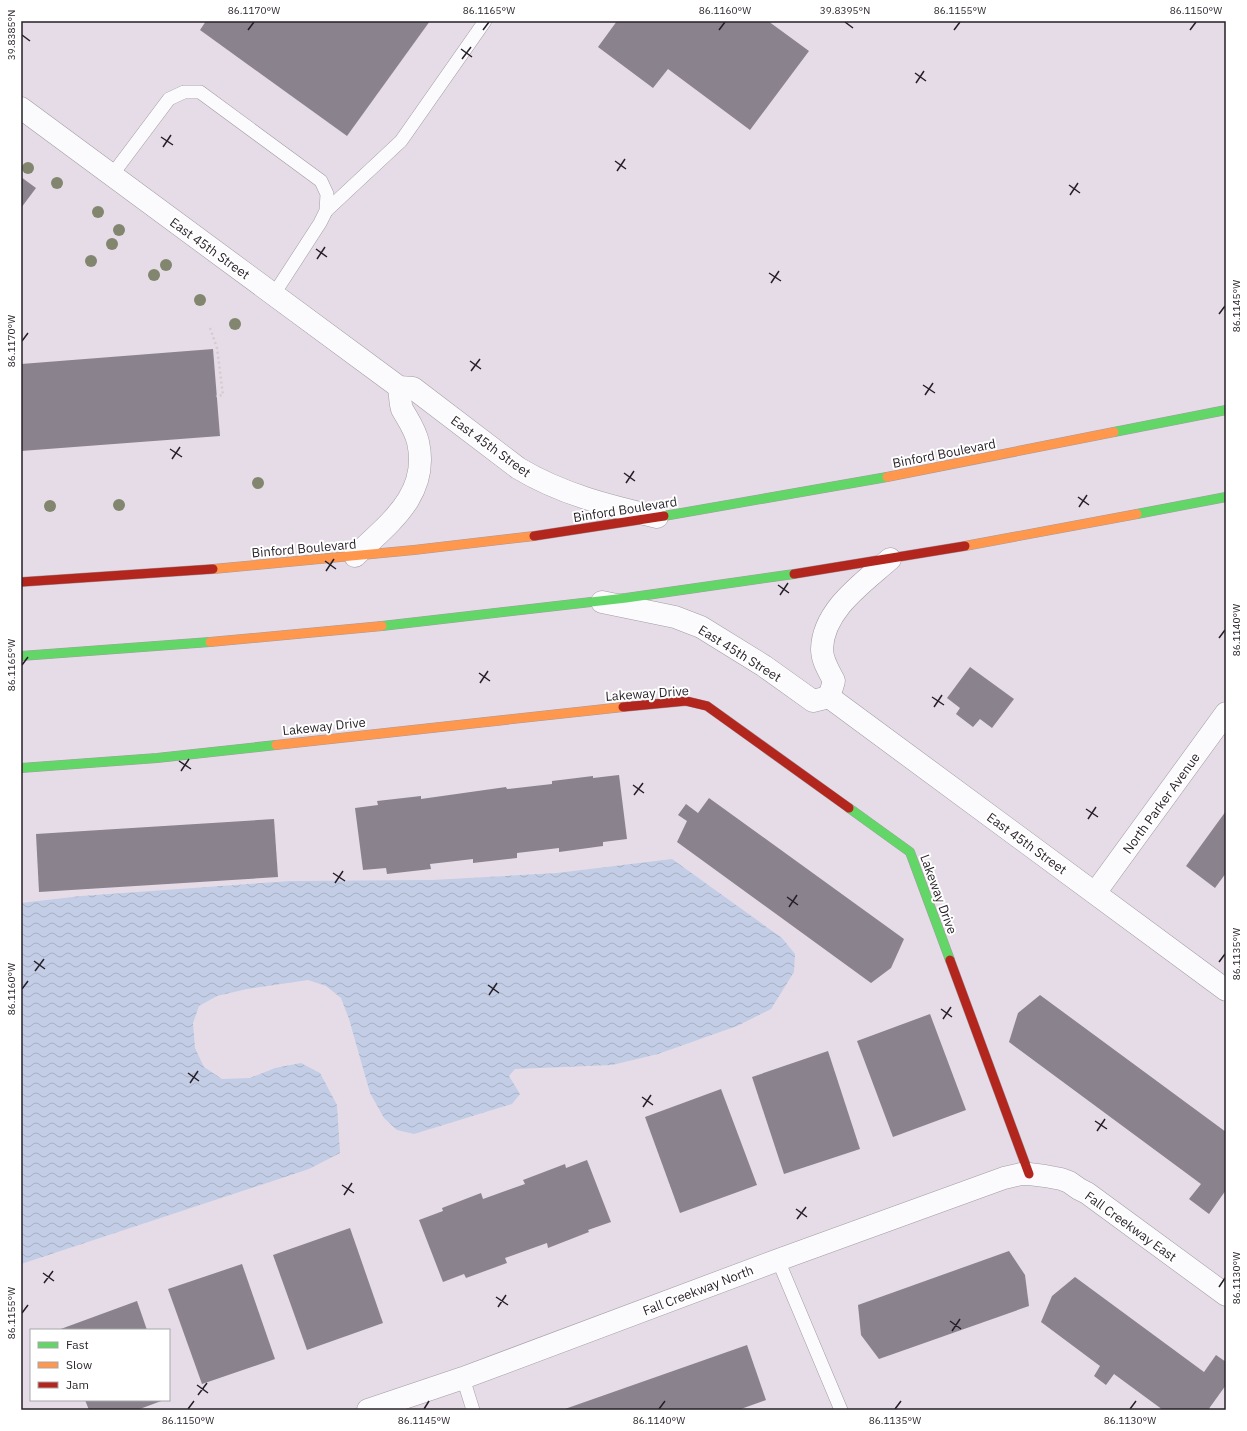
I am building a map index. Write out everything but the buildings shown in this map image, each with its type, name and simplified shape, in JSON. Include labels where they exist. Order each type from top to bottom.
[{"type":"main road","name":"Binford Boulevard","points":[[21,582],[140,575],[355,556],[524,537],[657,517],[911,472],[1226,410]]},
{"type":"main road","points":[[21,656],[159,647],[358,629],[600,602],[935,552],[1226,497]]},
{"type":"main road","name":"Lakeway Drive","points":[[21,768],[157,758],[658,703],[686,701],[707,706],[910,852],[1029,1174]]},
{"type":"street","name":"East 45th Street","points":[[21,108],[399,387],[413,388],[518,468],[558,488],[595,502],[657,517]]},
{"type":"street","points":[[355,556],[400,512],[409,500],[416,486],[420,470],[418,442],[412,424],[402,407],[399,387]]},
{"type":"street","points":[[828,697],[834,680],[826,664],[822,650],[829,623],[836,609],[890,559]]},
{"type":"street","name":"East 45th Street","points":[[600,602],[675,617],[701,627],[764,666],[813,701],[828,697],[1226,990]]},
{"type":"street","name":"North Parker Avenue","points":[[1095,893],[1226,713]]},
{"type":"street","name":"Fall Creekway North","points":[[368,1410],[463,1378],[778,1260],[1004,1178],[1029,1174]]},
{"type":"street","name":"Fall Creekway East","points":[[1029,1174],[1062,1179],[1087,1193],[1226,1295]]},
{"type":"lane","points":[[326,211],[401,141],[485,21]]},
{"type":"lane","points":[[112,175],[169,99],[184,92],[200,92],[321,182],[328,194],[326,211],[320,223],[274,294]]},
{"type":"lane","points":[[778,1260],[841,1410]]},
{"type":"lane","points":[[463,1378],[473,1410]]},
{"type":"path","points":[[210,328],[217,348],[223,395],[216,396]]},
{"type":"water","points":[[672,859],[782,938],[795,954],[794,972],[771,1009],[737,1026],[658,1054],[612,1065],[515,1069],[509,1076],[520,1094],[512,1104],[414,1134],[397,1130],[384,1118],[370,1093],[349,1019],[341,998],[326,986],[308,980],[247,989],[217,996],[199,1006],[193,1023],[195,1048],[204,1067],[222,1079],[250,1078],[275,1068],[301,1063],[320,1073],[337,1105],[340,1153],[309,1169],[21,1264],[21,903],[81,896],[290,881],[432,880],[557,873]]},
{"type":"traffic: fast","points":[[1114,432],[1226,410]]},
{"type":"traffic: fast","points":[[664,516],[887,477]]},
{"type":"traffic: fast","points":[[1137,514],[1226,497]]},
{"type":"traffic: fast","points":[[382,626],[626,598],[794,574]]},
{"type":"traffic: fast","points":[[21,656],[210,642]]},
{"type":"traffic: fast","points":[[21,768],[157,758],[276,745]]},
{"type":"traffic: fast","points":[[849,808],[910,852],[950,960]]},
{"type":"traffic: slow","points":[[887,477],[1114,432]]},
{"type":"traffic: slow","points":[[965,546],[1137,514]]},
{"type":"traffic: slow","points":[[213,569],[414,550],[534,536]]},
{"type":"traffic: slow","points":[[210,642],[382,626]]},
{"type":"traffic: slow","points":[[276,745],[623,707]]},
{"type":"traffic: jam","points":[[534,536],[664,516]]},
{"type":"traffic: jam","points":[[794,574],[965,546]]},
{"type":"traffic: jam","points":[[21,582],[213,569]]},
{"type":"traffic: jam","points":[[623,707],[686,701],[707,706],[849,808]]},
{"type":"traffic: jam","points":[[950,960],[1029,1174]]}]
